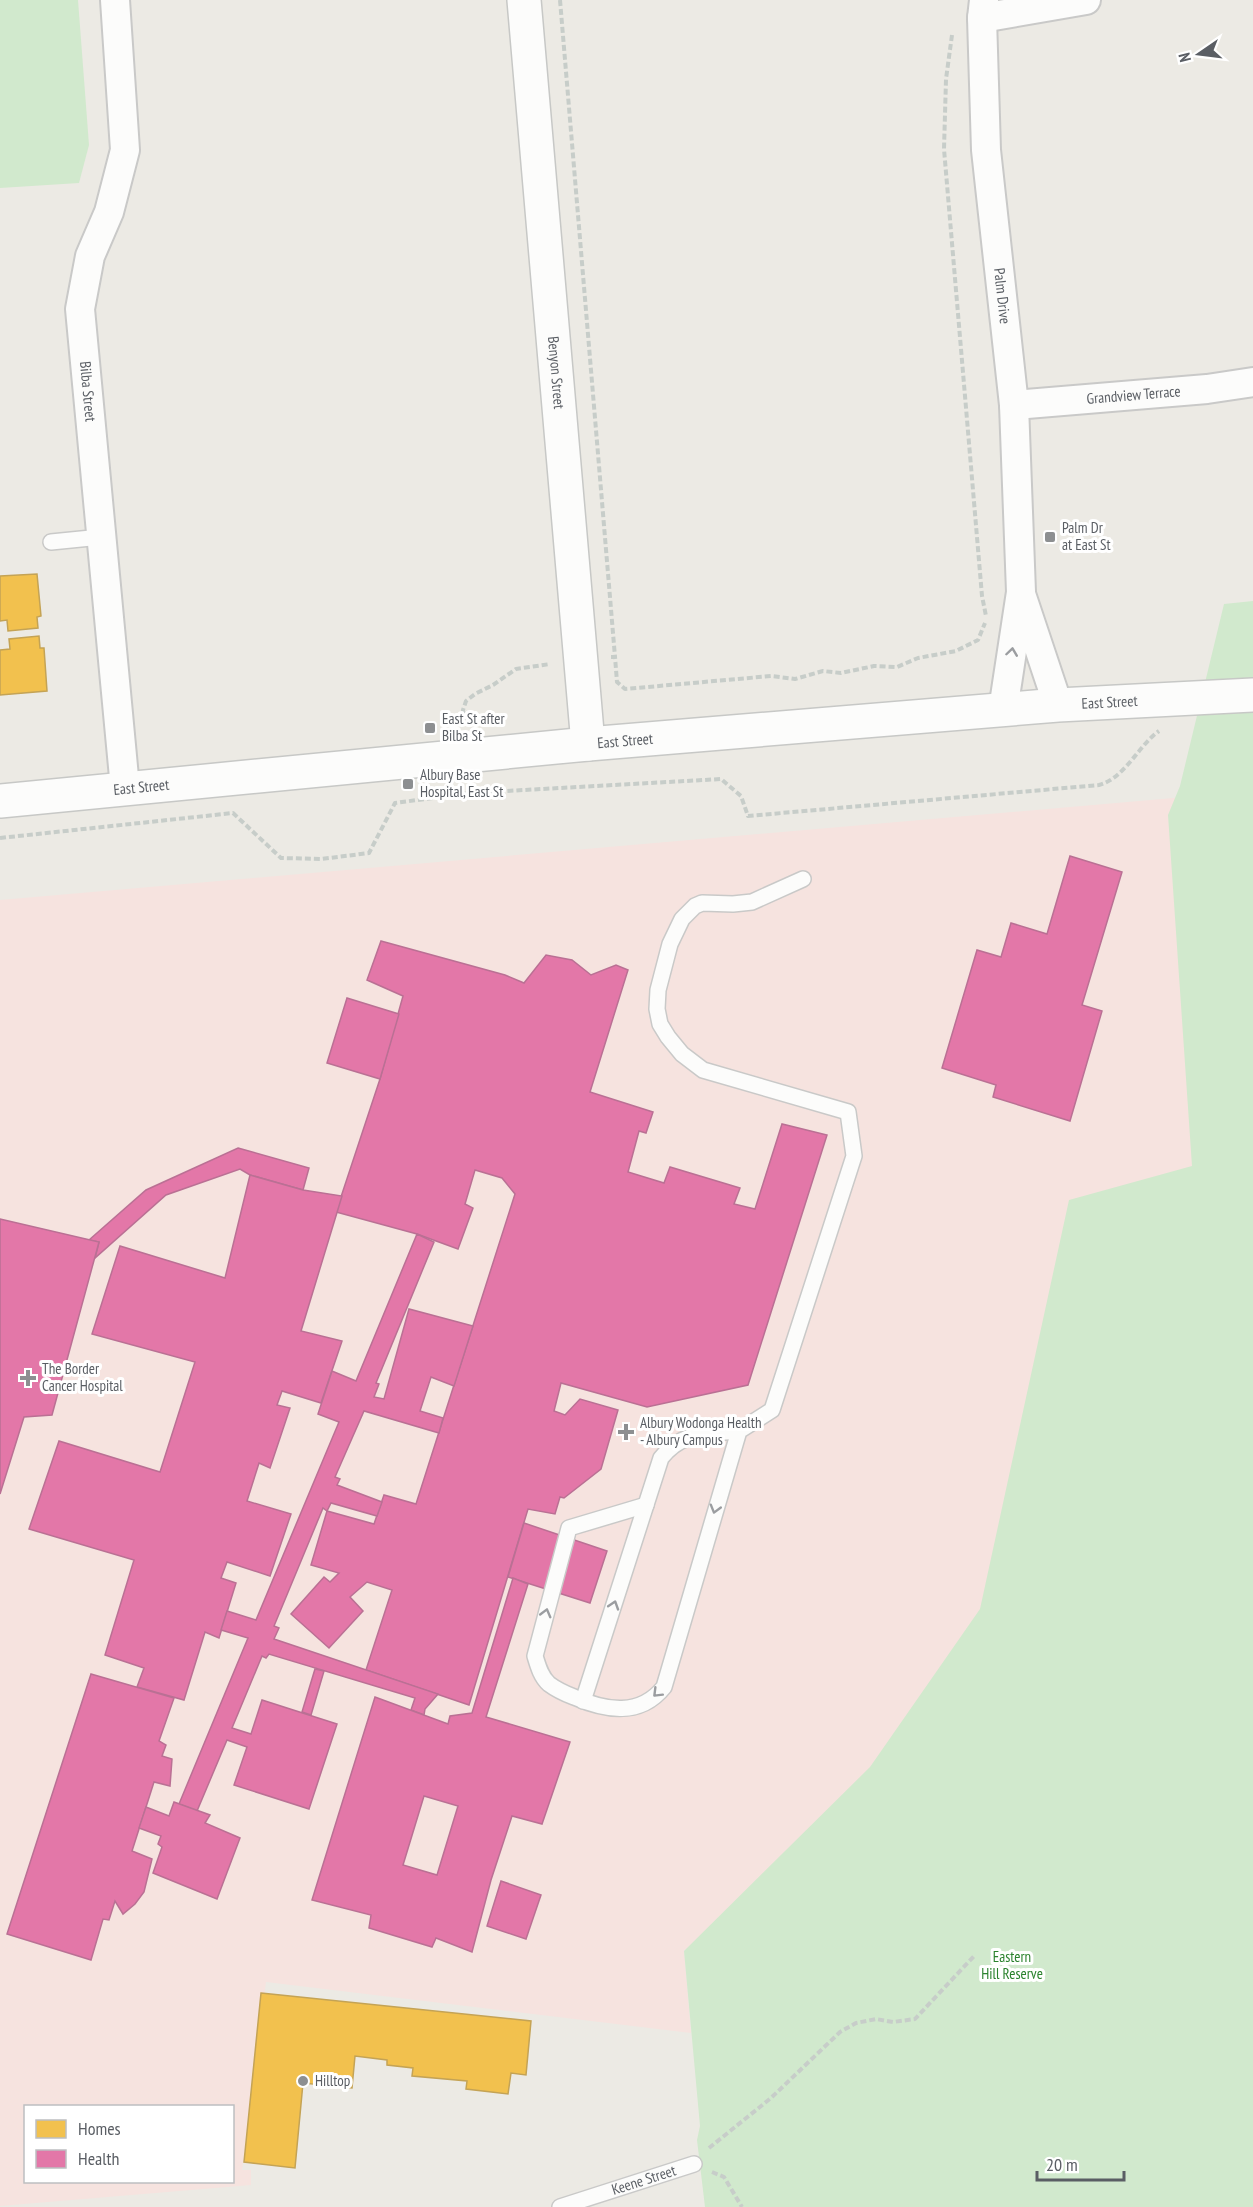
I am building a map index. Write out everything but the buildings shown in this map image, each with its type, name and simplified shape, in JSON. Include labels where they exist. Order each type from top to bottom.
[{"type":"main road","name":"Benyon Street","points":[[524,0],[588,744]]},
{"type":"main road","name":"East Street","points":[[0,801],[588,744],[1058,705],[1253,695]]},
{"type":"street","name":"Bilba Street","points":[[115,0],[125,150],[108,212],[90,256],[80,309],[125,788]]},
{"type":"street","points":[[983,9],[1086,0]]},
{"type":"street","name":"Palm Drive","points":[[983,9],[986,150],[1014,405],[1021,592],[1003,710]]},
{"type":"street","name":"Grandview Terrace","points":[[1014,405],[1208,389],[1253,382]]},
{"type":"street","name":"Palm Drive","points":[[1021,592],[1058,705]]},
{"type":"lane","points":[[51,542],[101,537]]},
{"type":"lane","points":[[583,1701],[661,1458],[671,1445],[689,1436],[739,1431],[772,1410],[854,1156],[848,1112],[703,1070],[682,1054],[668,1037],[660,1024],[657,1009],[658,990],[670,944],[682,919],[695,906],[710,902],[733,904],[752,902],[803,879]]},
{"type":"lane","points":[[646,1505],[568,1528],[535,1656],[540,1672],[548,1683],[583,1701],[611,1709],[625,1709],[655,1698],[664,1687],[739,1431]]},
{"type":"lane","name":"Keene Street","points":[[560,2207],[694,2164]]},
{"type":"path","points":[[560,0],[617,682],[625,688],[771,676],[795,679],[823,671],[842,673],[874,666],[897,667],[918,658],[956,651],[978,640],[986,615],[982,596],[944,149],[946,79],[953,24]]},
{"type":"path","points":[[464,723],[463,710],[466,701],[516,669],[615,657]]},
{"type":"path","points":[[0,838],[233,813],[281,858],[321,859],[369,853],[395,803],[470,793],[721,779],[741,796],[748,816],[1099,785],[1116,776],[1150,738],[1168,727]]},
{"type":"path","points":[[742,2207],[724,2177],[694,2164],[711,2145],[771,2097],[840,2032],[856,2023],[876,2019],[893,2022],[915,2019],[975,1955]]},
{"type":"shaded area","name":"Albury Wodonga Health - Albury Campus","points":[[1219,794],[1253,1168],[1253,1695],[684,1950],[691,2033],[266,1982],[242,2170],[251,2170],[251,2185],[0,2206],[0,900]]},
{"type":"green space","points":[[0,0],[78,0],[89,145],[79,183],[0,188]]},
{"type":"green space","name":"Eastern Hill Reserve","points":[[1253,601],[1253,2207],[705,2207],[697,2140],[700,2126],[684,1951],[870,1767],[980,1609],[1069,1200],[1192,1166],[1168,815],[1180,786],[1224,604]]},
{"type":"place","name":"Palm Dr at East St","points":[[1050,537]]},
{"type":"place","name":"East St after Bilba St","points":[[430,728]]},
{"type":"place","name":"Albury Base Hospital, East St","points":[[408,784]]},
{"type":"place","name":"The Border Cancer Hospital","points":[[28,1378]]},
{"type":"place","name":"Albury Wodonga Health - Albury Campus","points":[[626,1432]]},
{"type":"place","name":"Hilltop","points":[[303,2081]]}]
